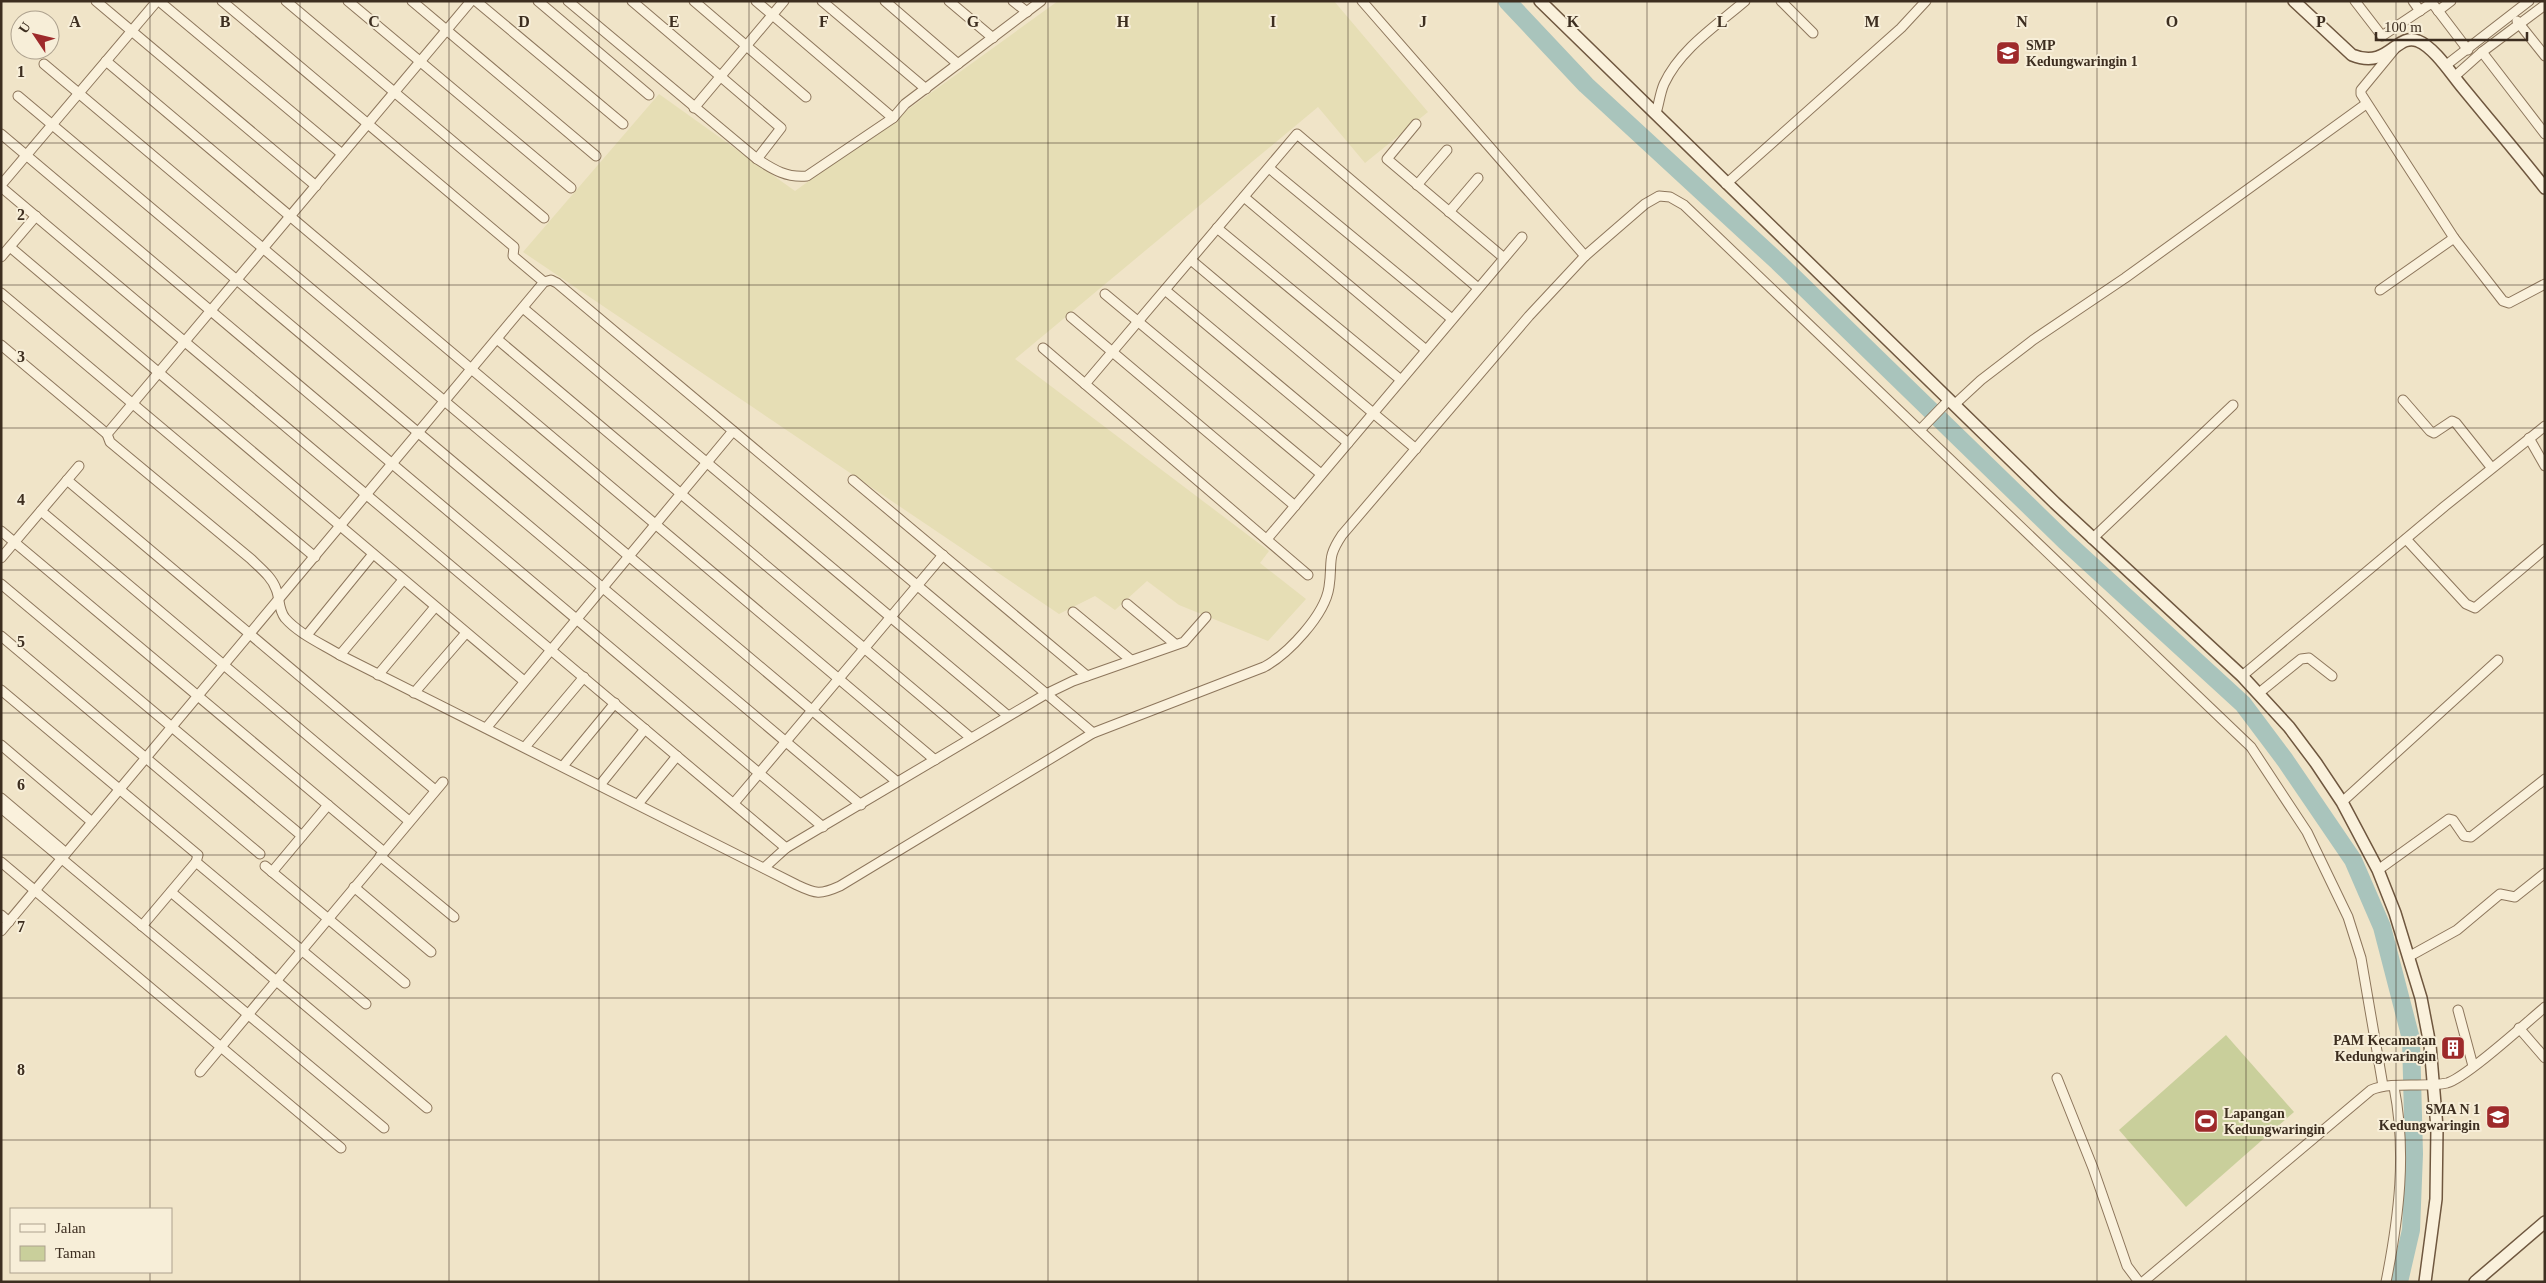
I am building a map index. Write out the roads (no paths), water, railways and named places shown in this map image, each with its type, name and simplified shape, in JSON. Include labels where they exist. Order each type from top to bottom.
[{"type":"street","points":[[342,154],[158,1],[1,186],[786,848]]},
{"type":"street","points":[[222,1],[514,246],[513,256],[544,282]]},
{"type":"street","points":[[286,1],[544,218]]},
{"type":"street","points":[[348,1],[571,188]]},
{"type":"street","points":[[412,1],[596,156]]},
{"type":"street","points":[[107,434],[471,1]]},
{"type":"street","points":[[476,1],[623,124]]},
{"type":"street","points":[[538,1],[649,95]]},
{"type":"street","points":[[568,1],[757,159],[784,175],[792,177],[807,176],[893,118],[905,104],[1041,1]]},
{"type":"street","points":[[632,1],[781,128],[757,159]]},
{"type":"street","points":[[694,1],[806,97]]},
{"type":"street","points":[[756,1],[893,118]]},
{"type":"street","points":[[694,108],[784,1]]},
{"type":"street","points":[[822,1],[926,89]]},
{"type":"street","points":[[885,1],[958,64]]},
{"type":"street","points":[[949,1],[992,38]]},
{"type":"street","points":[[1014,1],[1027,12]]},
{"type":"street","points":[[1362,1],[1585,256]]},
{"type":"street","points":[[1656,113],[1664,83],[1679,62],[1701,38],[1745,1]]},
{"type":"street","points":[[1781,1],[1814,33]]},
{"type":"street","points":[[1726,184],[1901,28],[1926,1]]},
{"type":"street","points":[[2294,1],[2352,55],[2371,60],[2382,57],[2396,46],[2412,40],[2418,41],[2445,66],[2545,188]]},
{"type":"street","points":[[2354,1],[2382,36],[2430,4],[2434,4],[2468,50]]},
{"type":"street","points":[[2412,1],[2420,11]]},
{"type":"street","points":[[2438,11],[2451,1]]},
{"type":"street","points":[[2445,66],[2529,1]]},
{"type":"street","points":[[96,2],[316,186]]},
{"type":"street","points":[[1542,2],[1949,403],[2092,539],[2242,676],[2302,744],[2342,802],[2378,870],[2410,956],[2423,1007],[2430,1084],[2438,1128],[2436,1191],[2424,1282]]},
{"type":"street","points":[[2454,77],[2482,52],[2545,5]]},
{"type":"street","points":[[2511,15],[2545,56]]},
{"type":"street","points":[[2396,46],[2361,90],[2366,104],[2454,238],[2506,303],[2545,284]]},
{"type":"street","points":[[2482,52],[2545,134]]},
{"type":"street","points":[[106,61],[289,218],[935,760]]},
{"type":"street","points":[[44,64],[896,781]]},
{"type":"street","points":[[18,96],[861,805]]},
{"type":"street","points":[[1920,430],[1949,403],[2033,340],[2125,278],[2366,104]]},
{"type":"street","points":[[1416,124],[1386,159],[1504,258]]},
{"type":"street","points":[[1,134],[823,827]]},
{"type":"street","points":[[1085,384],[1298,134],[1478,288]]},
{"type":"street","points":[[1417,185],[1447,150]]},
{"type":"street","points":[[1269,168],[1452,319]]},
{"type":"street","points":[[1449,212],[1478,178]]},
{"type":"street","points":[[1,345],[107,434],[110,442],[256,564],[276,589],[278,603],[285,618],[307,635],[378,675],[488,728],[814,894],[840,886],[1093,733],[1277,660],[1316,616],[1324,602],[1329,588],[1329,557],[1333,548],[1416,449],[1529,316],[1585,256],[1646,204],[1659,196],[1670,197],[1684,205],[2251,747],[2307,832],[2348,916],[2360,958],[2383,1086]]},
{"type":"street","points":[[1244,198],[1426,350]]},
{"type":"street","points":[[1,257],[36,216]]},
{"type":"street","points":[[1217,228],[1401,380]]},
{"type":"street","points":[[1267,539],[1522,237]]},
{"type":"street","points":[[2380,290],[2454,238]]},
{"type":"street","points":[[10,247],[524,681]]},
{"type":"street","points":[[1191,260],[1416,449]]},
{"type":"street","points":[[1,931],[278,603],[340,526],[394,465],[544,282],[551,280],[557,283],[1093,733]]},
{"type":"street","points":[[1165,290],[1348,443]]},
{"type":"street","points":[[1,293],[315,557]]},
{"type":"street","points":[[1104,294],[1321,474]]},
{"type":"street","points":[[523,308],[1007,715]]},
{"type":"street","points":[[1071,317],[1294,506]]},
{"type":"street","points":[[497,339],[971,738]]},
{"type":"street","points":[[1043,348],[1308,575]]},
{"type":"street","points":[[2403,400],[2430,431],[2434,433],[2452,421],[2456,423],[2491,467]]},
{"type":"street","points":[[2092,539],[2232,405]]},
{"type":"street","points":[[2242,676],[2491,467],[2545,426]]},
{"type":"street","points":[[488,728],[524,681],[578,620],[733,432]]},
{"type":"street","points":[[2529,438],[2545,466]]},
{"type":"street","points":[[1,558],[78,466]]},
{"type":"street","points":[[67,480],[435,790]]},
{"type":"street","points":[[853,480],[1087,676]]},
{"type":"street","points":[[41,511],[409,821]]},
{"type":"street","points":[[1,531],[328,805],[454,917]]},
{"type":"street","points":[[2406,539],[2466,604],[2475,608],[2545,549]]},
{"type":"street","points":[[307,635],[373,554]]},
{"type":"street","points":[[734,804],[943,555]]},
{"type":"street","points":[[340,655],[403,580]]},
{"type":"street","points":[[1,584],[302,836]]},
{"type":"street","points":[[1128,604],[1175,644]]},
{"type":"street","points":[[378,675],[435,607]]},
{"type":"street","points":[[1073,612],[1131,660]]},
{"type":"street","points":[[764,868],[786,848],[861,805],[896,781],[935,760],[1007,715],[1046,694],[1087,676],[1184,642],[1206,617]]},
{"type":"street","points":[[414,693],[466,633]]},
{"type":"street","points":[[1,636],[260,854]]},
{"type":"street","points":[[2259,693],[2302,659],[2309,658],[2332,676]]},
{"type":"street","points":[[2342,802],[2498,660]]},
{"type":"street","points":[[525,747],[584,677]]},
{"type":"street","points":[[1,690],[198,855],[196,862],[142,926]]},
{"type":"street","points":[[563,766],[615,703]]},
{"type":"street","points":[[600,785],[645,729]]},
{"type":"street","points":[[1,745],[92,822]]},
{"type":"street","points":[[638,804],[677,756]]},
{"type":"street","points":[[2378,870],[2449,819],[2453,820],[2464,836],[2471,837],[2545,779]]},
{"type":"street","points":[[200,1072],[443,782]]},
{"type":"street","points":[[1,798],[142,926],[384,1128]]},
{"type":"street","points":[[328,805],[302,836],[268,869],[405,983]]},
{"type":"street","points":[[1,808],[64,856]]},
{"type":"street","points":[[1,862],[341,1148]]},
{"type":"street","points":[[196,862],[366,1004]]},
{"type":"street","points":[[2410,956],[2457,930],[2495,897],[2504,894],[2515,896],[2545,873]]},
{"type":"street","points":[[354,887],[431,952]]},
{"type":"street","points":[[171,892],[427,1108]]},
{"type":"street","points":[[1,915],[9,922]]},
{"type":"street","points":[[2143,1282],[2364,1096],[2383,1086],[2430,1084],[2454,1080],[2545,1007]]},
{"type":"street","points":[[2458,1010],[2473,1066]]},
{"type":"street","points":[[2520,1028],[2545,1058]]},
{"type":"street","points":[[2057,1078],[2127,1266],[2139,1282]]},
{"type":"street","points":[[2386,1282],[2398,1216],[2402,1170],[2399,1112],[2394,1087]]},
{"type":"street","points":[[2475,1282],[2545,1222]]},
{"type":"waterway","points":[[1507,1],[1586,85],[1778,262],[2065,541],[2243,704],[2285,760],[2353,860],[2382,927],[2411,1039],[2414,1154],[2411,1230],[2399,1282]]},
{"type":"place","name":"SMP Kedungwaringin 1","points":[[2008,53]]},
{"type":"place","name":"PAM Kecamatan Kedungwaringin","points":[[2453,1048]]},
{"type":"place","name":"SMA N 1 Kedungwaringin","points":[[2498,1117]]},
{"type":"place","name":"Lapangan Kedungwaringin","points":[[2206,1121]]}]
